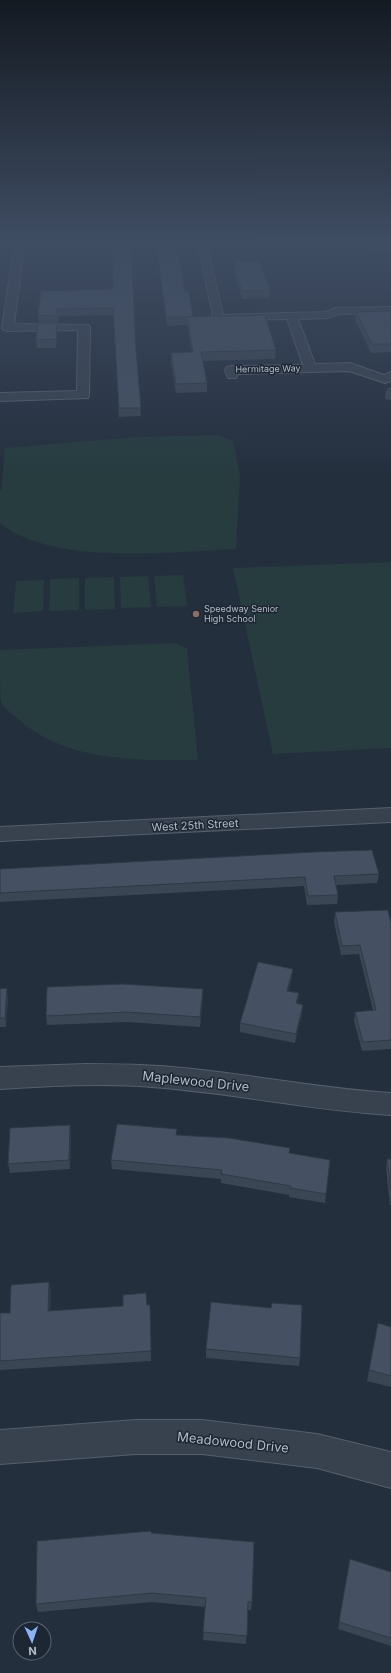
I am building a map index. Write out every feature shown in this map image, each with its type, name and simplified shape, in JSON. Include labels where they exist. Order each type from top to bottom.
[{"type":"street","points":[[0,397],[83,395],[84,327],[8,328],[9,319]]},
{"type":"street","name":"Hermitage Way","points":[[292,319],[310,368]]},
{"type":"street","name":"Hermitage Way","points":[[232,375],[231,370],[350,367],[385,378],[391,376]]},
{"type":"street","name":"West 25th Street","points":[[0,834],[391,815]]},
{"type":"street","name":"Maplewood Drive","points":[[0,1078],[82,1074],[148,1076],[196,1080],[328,1100],[391,1104]]},
{"type":"street","name":"Meadowood Drive","points":[[0,1447],[136,1437],[202,1437],[317,1451],[391,1470]]},
{"type":"green space","points":[[217,435],[233,441],[240,475],[236,549],[146,553],[80,551],[50,546],[22,537],[0,523],[0,491],[5,448],[136,437]]},
{"type":"green space","points":[[391,562],[391,748],[273,754],[233,568]]},
{"type":"green space","points":[[183,575],[187,606],[157,607],[154,576]]},
{"type":"green space","points":[[148,576],[151,607],[121,608],[120,577]]},
{"type":"green space","points":[[114,577],[115,609],[85,610],[85,578]]},
{"type":"green space","points":[[79,578],[79,610],[49,611],[50,579]]},
{"type":"green space","points":[[44,580],[43,611],[13,613],[16,581]]},
{"type":"green space","points":[[175,643],[187,649],[198,760],[127,759],[80,751],[58,744],[37,733],[4,707],[1,702],[0,650]]},
{"type":"building","points":[[114,319],[135,319],[141,408],[119,408]]},
{"type":"building","points":[[187,319],[266,319],[276,350],[201,352],[207,383],[176,384],[171,353],[193,352]]},
{"type":"building","points":[[360,319],[391,319],[391,344],[372,344]]},
{"type":"building","points":[[38,323],[57,323],[56,339],[36,340]]},
{"type":"building","points":[[372,850],[379,874],[334,876],[338,895],[308,896],[305,877],[0,893],[0,869]]},
{"type":"building","points":[[388,910],[391,923],[391,1040],[363,1042],[355,1012],[376,1010],[360,945],[342,946],[335,912]]},
{"type":"building","points":[[258,962],[293,969],[287,991],[299,993],[296,1003],[303,1005],[296,1034],[240,1023]]},
{"type":"building","points":[[123,984],[203,989],[200,1017],[126,1012],[46,1016],[47,987]]},
{"type":"building","points":[[7,988],[5,1018],[0,1018],[0,989]]},
{"type":"building","points":[[117,1124],[177,1129],[176,1135],[229,1138],[290,1148],[289,1153],[330,1160],[326,1194],[290,1188],[291,1186],[221,1174],[222,1170],[111,1160]]},
{"type":"building","points":[[70,1125],[69,1160],[8,1164],[10,1128]]},
{"type":"building","points":[[387,1159],[391,1159],[391,1189]]},
{"type":"building","points":[[49,1282],[48,1311],[123,1306],[123,1295],[146,1293],[147,1305],[150,1305],[151,1351],[0,1361],[0,1313],[10,1313],[11,1285]]},
{"type":"building","points":[[211,1302],[271,1308],[272,1303],[302,1305],[300,1358],[206,1349]]},
{"type":"building","points":[[378,1323],[391,1327],[391,1376],[369,1370]]},
{"type":"building","points":[[151,1531],[151,1533],[254,1542],[252,1602],[248,1602],[247,1636],[203,1632],[206,1598],[152,1593],[36,1604],[37,1541]]},
{"type":"building","points":[[350,1559],[391,1572],[391,1638],[339,1622]]},
{"type":"place","name":"Speedway Senior High School","points":[[196,614]]}]
